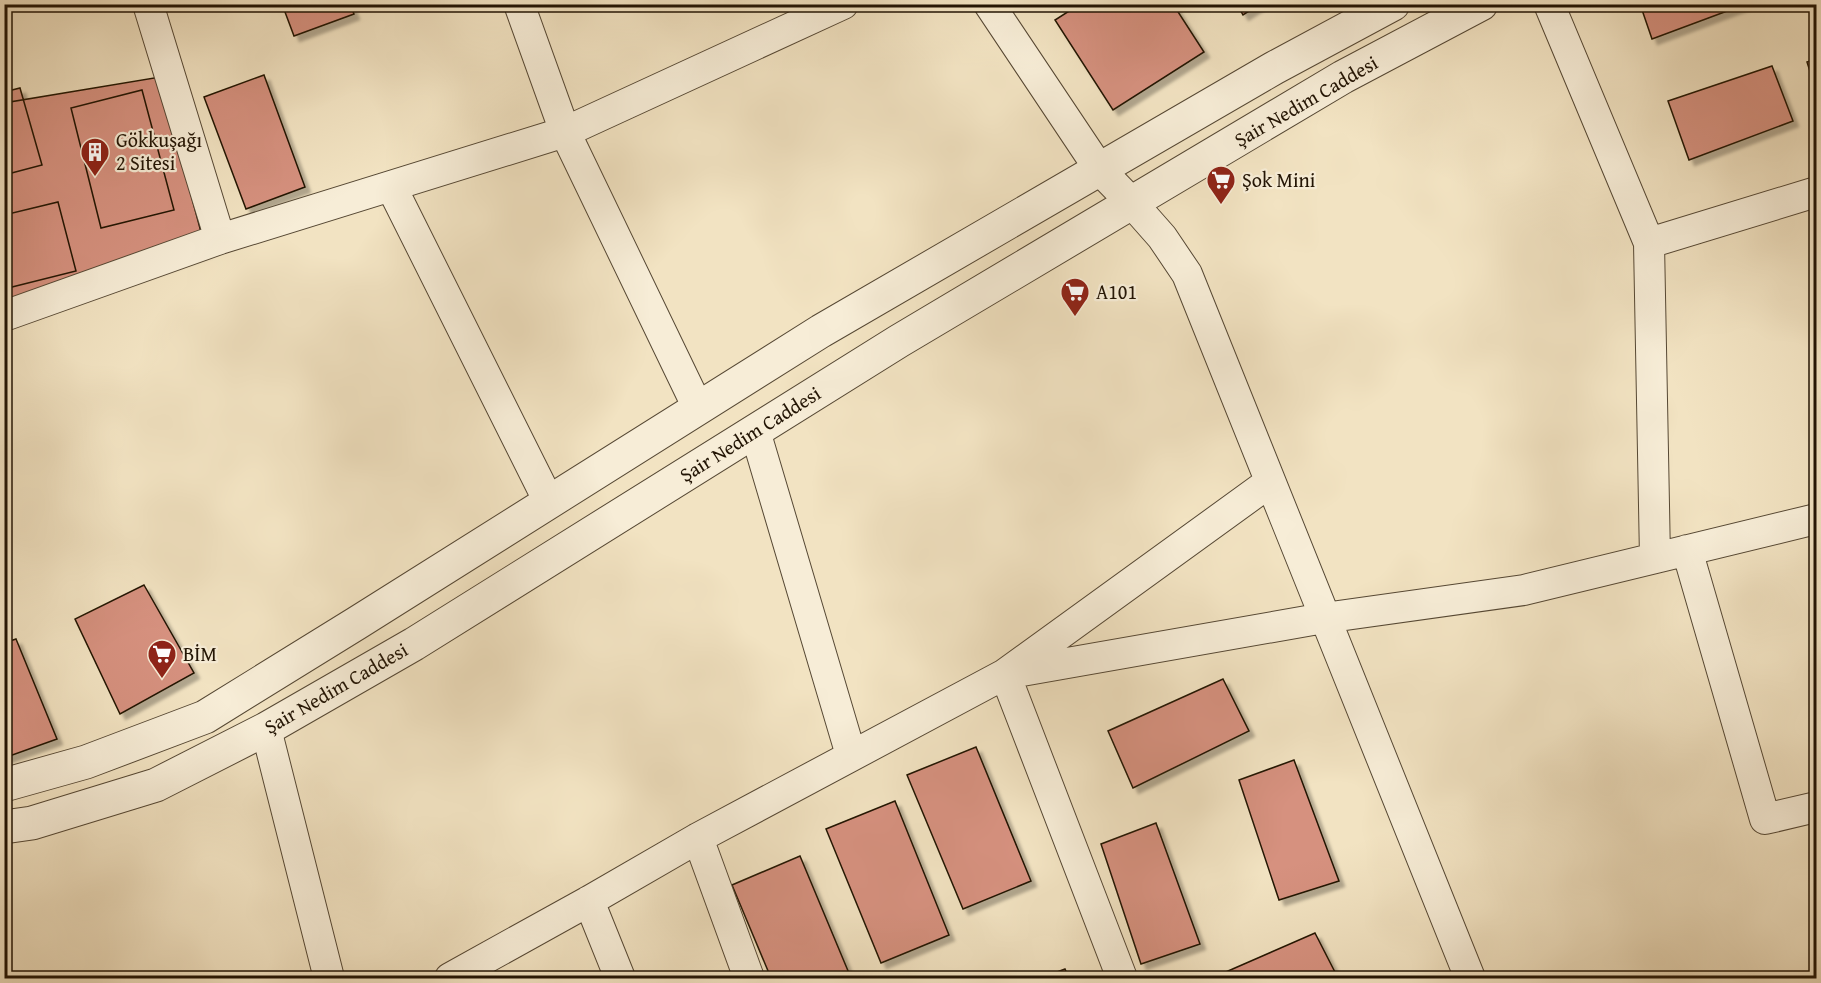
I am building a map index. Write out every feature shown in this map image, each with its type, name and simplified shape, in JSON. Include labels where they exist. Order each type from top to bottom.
[{"type":"street","points":[[148,4],[220,239]]},
{"type":"street","points":[[519,4],[565,132],[698,408]]},
{"type":"street","points":[[4,316],[220,239],[565,132],[843,4]]},
{"type":"street","points":[[989,4],[1100,170],[1162,237],[1187,274],[1470,978]]},
{"type":"street","points":[[4,785],[86,762],[205,717],[821,331],[1274,68],[1393,4]]},
{"type":"street","name":"Şair Nedim Caddesi","points":[[4,827],[32,823],[156,785],[266,729],[414,644],[899,341],[1343,77],[1481,4]]},
{"type":"street","points":[[1549,4],[1649,243],[1655,558]]},
{"type":"street","points":[[391,186],[549,502]]},
{"type":"street","points":[[1649,243],[1816,192]]},
{"type":"street","points":[[755,431],[852,756]]},
{"type":"street","points":[[450,978],[589,902],[698,838],[1005,674],[1270,482]]},
{"type":"street","points":[[1005,674],[1324,618],[1524,590],[1816,519]]},
{"type":"street","points":[[1687,550],[1765,819],[1816,807]]},
{"type":"street","points":[[1005,674],[1122,978]]},
{"type":"street","points":[[266,729],[329,978]]},
{"type":"street","points":[[698,838],[749,978]]},
{"type":"street","points":[[589,902],[620,978]]},
{"type":"building","points":[[282,4],[350,4],[354,14],[294,36]]},
{"type":"building","points":[[1080,4],[1173,4],[1204,52],[1113,110],[1055,20]]},
{"type":"building","points":[[1237,4],[1260,4],[1243,15]]},
{"type":"building","points":[[1640,4],[1746,4],[1652,39]]},
{"type":"building","points":[[1816,59],[1816,90],[1807,62]]},
{"type":"building","points":[[1772,66],[1793,121],[1689,160],[1668,101]]},
{"type":"building","points":[[264,75],[305,187],[246,209],[204,97]]},
{"type":"building","name":"Gökkuşağı 2 Sitesi","points":[[160,77],[206,251],[4,320],[4,103]]},
{"type":"building","points":[[20,88],[42,165],[4,175],[4,92]]},
{"type":"building","points":[[142,90],[174,210],[101,228],[71,108]]},
{"type":"building","points":[[58,202],[76,271],[4,289],[4,215]]},
{"type":"building","points":[[144,585],[194,673],[120,714],[75,619]]},
{"type":"building","points":[[16,639],[57,739],[4,758],[4,643]]},
{"type":"building","points":[[1223,679],[1249,731],[1133,788],[1108,731]]},
{"type":"building","points":[[976,747],[1031,881],[963,909],[907,775]]},
{"type":"building","points":[[1294,760],[1339,881],[1279,900],[1239,780]]},
{"type":"building","points":[[895,801],[949,935],[881,963],[826,829]]},
{"type":"building","points":[[1156,823],[1200,944],[1141,964],[1101,844]]},
{"type":"building","points":[[800,856],[851,978],[771,978],[732,885]]},
{"type":"building","points":[[1315,933],[1338,978],[1212,978]]},
{"type":"building","points":[[1065,969],[1069,978],[1041,978]]},
{"type":"place","name":"Gökkuşağı 2 Sitesi","points":[[95,178]]},
{"type":"place","name":"Şok Mini","points":[[1221,206]]},
{"type":"place","name":"A101","points":[[1075,318]]},
{"type":"place","name":"BİM","points":[[162,680]]}]
